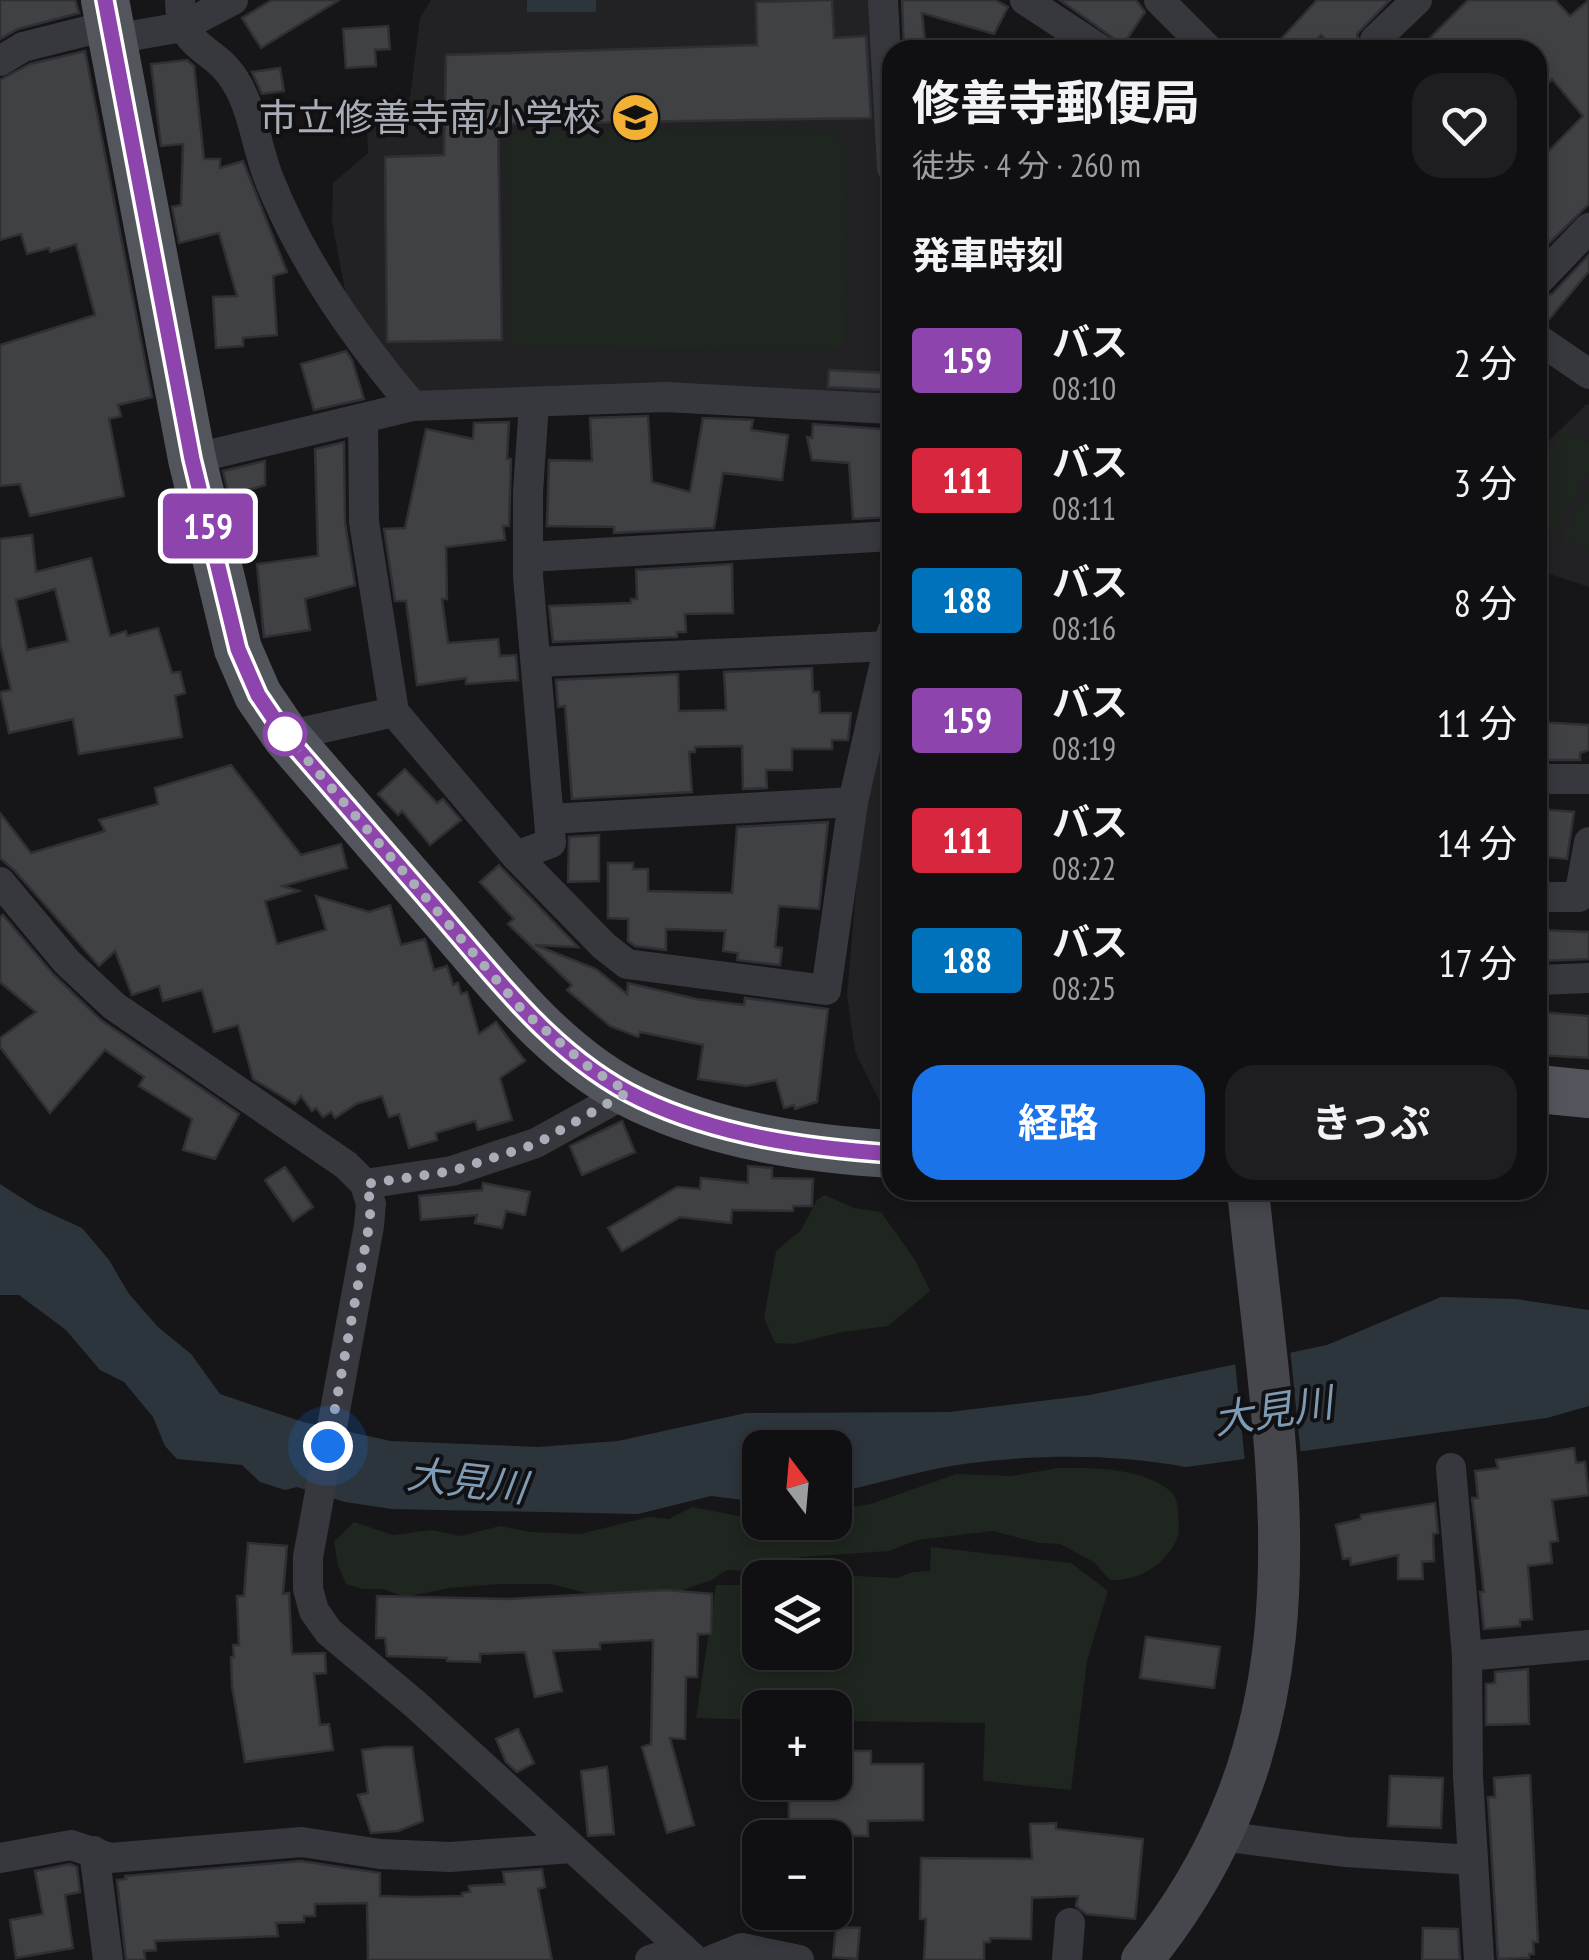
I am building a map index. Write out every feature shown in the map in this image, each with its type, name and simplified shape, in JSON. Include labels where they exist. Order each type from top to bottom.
[{"type":"main road","points":[[109,21],[192,459],[238,649],[258,695],[286,736],[524,1012],[591,1069],[628,1092],[703,1124],[832,1150],[882,1153]]},
{"type":"main road","points":[[1547,1090],[1589,1094]]},
{"type":"main road","points":[[1142,1960],[1178,1916],[1221,1836],[1243,1784],[1268,1696],[1281,1567],[1278,1487],[1249,1200]]},
{"type":"street","points":[[0,61],[24,48],[109,21],[180,14],[233,0]]},
{"type":"street","points":[[883,0],[885,40]]},
{"type":"street","points":[[1025,0],[1086,40]]},
{"type":"street","points":[[1159,0],[1198,40]]},
{"type":"street","points":[[1375,40],[1416,0]]},
{"type":"street","points":[[180,14],[196,45],[221,60],[239,86],[270,180],[319,280],[413,406]]},
{"type":"street","points":[[1547,272],[1589,228]]},
{"type":"street","points":[[1547,345],[1589,374]]},
{"type":"street","points":[[192,459],[413,406],[665,397],[882,408]]},
{"type":"street","points":[[516,856],[551,843],[529,557],[528,492],[534,403]]},
{"type":"street","points":[[363,418],[364,522],[394,712],[516,856],[604,946],[628,964],[826,990],[853,802],[882,674]]},
{"type":"street","points":[[529,557],[882,537]]},
{"type":"street","points":[[536,662],[882,640]]},
{"type":"street","points":[[286,736],[394,712]]},
{"type":"street","points":[[1547,780],[1589,780]]},
{"type":"street","points":[[550,819],[853,802]]},
{"type":"street","points":[[1547,897],[1579,897],[1589,842]]},
{"type":"street","points":[[0,882],[68,962],[114,1006],[302,1132],[366,1184],[371,1204],[369,1226],[308,1557],[311,1600],[329,1632],[697,1956]]},
{"type":"street","points":[[1547,980],[1589,978]]},
{"type":"street","points":[[366,1184],[452,1171],[536,1144],[628,1092]]},
{"type":"street","points":[[1451,1468],[1467,1656],[1468,1776],[1479,1960]]},
{"type":"street","points":[[1467,1656],[1589,1645]]},
{"type":"street","points":[[1221,1836],[1346,1852],[1473,1860]]},
{"type":"street","points":[[0,1858],[70,1845],[110,1858],[302,1842],[380,1854],[450,1857],[572,1848]]},
{"type":"street","points":[[94,1851],[108,1960]]},
{"type":"street","points":[[1067,1960],[1070,1923]]},
{"type":"street","points":[[650,1960],[742,1948],[799,1960]]},
{"type":"shaded area","points":[[431,0],[877,0],[882,130],[882,399],[425,398],[400,375],[346,295],[332,222],[333,183],[368,153],[366,104],[410,98],[420,18]]},
{"type":"shaded area","points":[[821,129],[838,138],[847,155],[845,341],[840,347],[823,352],[510,346],[510,136],[535,131]]},
{"type":"shaded area","points":[[1589,405],[1589,587],[1547,573],[1547,442]]},
{"type":"shaded area","points":[[1564,428],[1589,444],[1589,473],[1553,532],[1547,528],[1547,456]]},
{"type":"shaded area","points":[[1589,491],[1589,552],[1562,537]]},
{"type":"shaded area","points":[[882,727],[881,1104],[855,1051],[847,995],[864,799]]},
{"type":"shaded area","points":[[825,1195],[854,1208],[881,1212],[915,1260],[930,1291],[888,1326],[794,1344],[775,1343],[764,1318],[776,1251],[801,1230],[817,1200]]},
{"type":"shaded area","points":[[1058,1468],[1099,1469],[1153,1480],[1174,1495],[1178,1536],[1159,1563],[1120,1580],[1110,1580],[1094,1562],[1060,1544],[1039,1543],[993,1531],[917,1540],[889,1551],[791,1560],[742,1560],[742,1571],[726,1570],[712,1580],[674,1593],[591,1594],[550,1584],[499,1584],[405,1597],[383,1589],[346,1584],[334,1542],[354,1522],[393,1535],[431,1530],[461,1536],[500,1526],[580,1534],[649,1517],[669,1519],[692,1507],[742,1517],[742,1540],[852,1540],[852,1507],[871,1504],[956,1474],[1011,1476]]},
{"type":"shaded area","points":[[931,1547],[1071,1563],[1108,1591],[1087,1661],[1071,1790],[983,1781],[985,1723],[852,1721],[852,1690],[742,1690],[742,1719],[696,1718],[716,1585],[742,1585],[742,1670],[852,1670],[852,1576],[897,1578],[930,1571]]},
{"type":"water","points":[[527,0],[596,0],[596,12],[527,12]]},
{"type":"water","name":"大見川","points":[[0,1184],[36,1207],[82,1228],[109,1260],[129,1294],[158,1327],[191,1354],[220,1394],[303,1422],[391,1441],[538,1447],[618,1441],[746,1413],[949,1412],[1090,1395],[1327,1345],[1441,1297],[1516,1299],[1589,1310],[1589,1406],[1547,1418],[1186,1467],[1106,1458],[1024,1458],[920,1472],[852,1489],[852,1430],[742,1430],[742,1500],[711,1496],[638,1514],[392,1509],[345,1502],[297,1487],[285,1490],[260,1482],[242,1465],[177,1459],[165,1446],[153,1417],[124,1382],[100,1370],[66,1330],[19,1295],[0,1295]]},
{"type":"pier","points":[[1290,1348],[1301,1456],[1245,1463],[1235,1361]]},
{"type":"building","points":[[0,0],[75,0],[79,13],[18,29],[0,39]]},
{"type":"building","points":[[272,0],[339,0],[261,48],[242,18]]},
{"type":"building","points":[[832,0],[834,38],[866,36],[871,118],[498,124],[502,340],[387,342],[385,157],[444,155],[446,55],[757,45],[756,2]]},
{"type":"building","points":[[902,0],[995,0],[1008,7],[994,34],[922,13],[925,40],[904,40]]},
{"type":"building","points":[[1060,0],[1136,0],[1145,12],[1126,40],[1116,40]]},
{"type":"building","points":[[1317,0],[1390,0],[1357,34],[1358,40],[1327,40],[1321,35],[1316,40],[1280,40]]},
{"type":"building","points":[[1468,0],[1555,0],[1570,16],[1589,0],[1589,204],[1547,245],[1547,153],[1583,116],[1552,79],[1547,84],[1547,40],[1428,40]]},
{"type":"building","points":[[388,26],[390,49],[375,50],[376,66],[346,68],[343,29]]},
{"type":"building","points":[[85,51],[152,397],[118,405],[121,416],[109,419],[124,496],[30,516],[20,484],[0,486],[0,345],[95,315],[76,244],[27,254],[21,234],[0,240],[0,80],[30,64]]},
{"type":"building","points":[[187,60],[194,66],[204,159],[220,159],[220,168],[243,161],[287,272],[273,276],[277,335],[243,338],[243,346],[216,348],[213,297],[237,296],[219,233],[179,243],[172,207],[181,205],[183,144],[161,146],[151,64]]},
{"type":"building","points":[[280,68],[284,91],[262,94],[252,72]]},
{"type":"building","points":[[1589,255],[1589,271],[1547,322],[1547,296]]},
{"type":"building","points":[[346,351],[364,399],[314,410],[301,364]]},
{"type":"building","points":[[829,370],[882,373],[882,390],[828,387]]},
{"type":"building","points":[[648,416],[652,482],[690,492],[703,418],[753,420],[751,430],[788,435],[782,480],[723,473],[714,528],[614,533],[614,527],[547,526],[549,460],[592,461],[590,418]]},
{"type":"building","points":[[509,422],[509,526],[503,526],[505,540],[446,547],[447,599],[442,599],[448,643],[498,639],[500,656],[516,655],[518,680],[466,684],[466,678],[417,685],[406,601],[395,601],[384,529],[405,528],[426,429],[473,439],[474,423]]},
{"type":"building","points":[[813,424],[882,429],[882,518],[853,519],[849,463],[812,460],[807,437],[812,438]]},
{"type":"building","points":[[344,442],[345,522],[355,585],[305,599],[310,630],[264,637],[257,564],[318,556],[315,449]]},
{"type":"building","points":[[265,461],[265,485],[229,496],[223,471]]},
{"type":"building","points":[[32,535],[36,572],[91,558],[110,636],[158,628],[172,673],[180,672],[185,693],[175,696],[182,737],[79,754],[73,719],[9,733],[0,692],[11,690],[0,643],[0,539]],"holes":[[[55,589],[68,641],[27,650],[16,600]]]},
{"type":"building","points":[[732,564],[733,613],[685,614],[686,632],[677,632],[677,637],[553,642],[549,606],[631,603],[631,599],[637,599],[636,570]]},
{"type":"building","points":[[812,668],[813,692],[819,692],[820,713],[851,713],[848,740],[832,740],[832,749],[792,749],[792,770],[766,770],[767,788],[743,789],[742,746],[695,747],[695,752],[689,752],[692,792],[572,799],[565,706],[558,707],[556,680],[678,674],[679,711],[726,710],[724,672]]},
{"type":"building","points":[[1547,723],[1589,725],[1589,750],[1580,753],[1580,760],[1547,760]]},
{"type":"building","points":[[231,765],[301,855],[341,844],[347,868],[283,886],[299,891],[265,901],[277,944],[326,930],[316,896],[369,912],[390,905],[401,945],[425,939],[434,970],[447,966],[453,985],[458,983],[461,994],[467,992],[479,1034],[496,1022],[525,1061],[500,1078],[512,1120],[478,1130],[475,1121],[436,1133],[437,1140],[409,1148],[399,1114],[389,1117],[382,1096],[356,1104],[335,1118],[331,1112],[323,1117],[316,1108],[312,1111],[301,1096],[295,1104],[253,1079],[238,1025],[214,1032],[202,990],[163,1001],[159,986],[132,995],[115,951],[99,966],[0,858],[0,813],[31,853],[105,831],[99,820],[158,804],[155,788]]},
{"type":"building","points":[[405,769],[437,803],[443,799],[461,820],[430,845],[402,811],[398,815],[378,794]]},
{"type":"building","points":[[1547,810],[1574,812],[1567,859],[1547,857]]},
{"type":"building","points":[[828,822],[819,909],[779,906],[775,947],[782,948],[780,965],[737,960],[738,953],[723,951],[725,931],[666,929],[666,950],[635,946],[628,941],[628,919],[608,918],[608,863],[633,863],[633,869],[648,869],[648,891],[732,893],[737,827]]},
{"type":"building","points":[[599,835],[599,881],[568,882],[569,837]]},
{"type":"building","points":[[499,865],[578,947],[535,945],[596,969],[627,994],[628,983],[696,999],[744,1005],[745,998],[828,1009],[817,1102],[784,1108],[776,1080],[746,1086],[698,1079],[703,1045],[640,1032],[638,1037],[610,1026],[567,990],[572,985],[508,924],[514,919],[480,882]]},
{"type":"building","points":[[3,915],[53,974],[101,1020],[239,1114],[215,1159],[183,1150],[192,1119],[139,1086],[144,1077],[105,1050],[50,1113],[0,1047],[0,1038],[36,1012],[0,982]]},
{"type":"building","points":[[1547,930],[1589,932],[1589,959],[1547,961]]},
{"type":"building","points":[[1547,1013],[1589,1016],[1589,1058],[1547,1056]]},
{"type":"building","points":[[622,1121],[635,1152],[582,1175],[570,1146]]},
{"type":"building","points":[[748,1166],[772,1168],[772,1178],[813,1179],[812,1206],[793,1206],[793,1211],[732,1210],[731,1223],[680,1217],[622,1251],[608,1228],[677,1187],[700,1189],[701,1178],[748,1183]]},
{"type":"building","points":[[285,1167],[313,1207],[293,1221],[265,1180]]},
{"type":"building","points":[[483,1183],[530,1192],[525,1215],[506,1211],[502,1228],[475,1223],[477,1215],[421,1220],[419,1196],[482,1190]]},
{"type":"building","points":[[1574,1448],[1576,1463],[1585,1462],[1589,1495],[1552,1500],[1558,1541],[1550,1542],[1552,1563],[1528,1566],[1532,1619],[1520,1620],[1520,1626],[1484,1629],[1480,1592],[1484,1592],[1472,1498],[1478,1498],[1475,1471],[1498,1468],[1496,1460]]},
{"type":"building","points":[[1435,1503],[1438,1533],[1433,1534],[1434,1561],[1422,1562],[1423,1579],[1398,1579],[1398,1555],[1351,1565],[1350,1558],[1343,1559],[1336,1525],[1361,1519],[1361,1515]]},
{"type":"building","points":[[248,1543],[287,1546],[283,1594],[289,1593],[292,1654],[325,1653],[326,1673],[314,1674],[320,1725],[329,1724],[333,1750],[245,1762],[231,1657],[233,1645],[239,1645],[237,1596],[244,1596]]},
{"type":"building","points":[[666,1590],[712,1594],[711,1634],[698,1634],[697,1677],[686,1677],[685,1739],[670,1738],[694,1825],[667,1833],[642,1747],[651,1744],[653,1640],[600,1643],[600,1649],[553,1651],[562,1691],[535,1697],[525,1652],[480,1654],[480,1662],[387,1656],[385,1638],[376,1638],[377,1596],[507,1599]]},
{"type":"building","points":[[1146,1637],[1220,1647],[1214,1688],[1140,1678]]},
{"type":"building","points":[[1528,1669],[1529,1724],[1486,1725],[1486,1684],[1495,1683],[1495,1672]]},
{"type":"building","points":[[518,1729],[534,1763],[517,1772],[506,1762],[496,1739]]},
{"type":"building","points":[[412,1747],[423,1821],[398,1831],[371,1833],[358,1795],[368,1793],[362,1750]]},
{"type":"building","points":[[852,1751],[871,1751],[871,1764],[923,1764],[923,1820],[868,1821],[868,1836],[852,1836],[852,1820],[789,1820],[789,1800],[852,1800]]},
{"type":"building","points":[[607,1767],[614,1834],[588,1836],[581,1771]]},
{"type":"building","points":[[1530,1775],[1538,1942],[1533,1942],[1534,1954],[1529,1954],[1529,1958],[1498,1959],[1488,1797],[1495,1797],[1494,1778]]},
{"type":"building","points":[[1390,1776],[1443,1778],[1441,1828],[1388,1826]]},
{"type":"building","points":[[1056,1823],[1056,1829],[1143,1839],[1135,1919],[1086,1914],[1076,1906],[1078,1896],[1032,1898],[1031,1939],[990,1938],[990,1942],[984,1942],[984,1960],[924,1960],[926,1919],[920,1919],[921,1858],[1032,1859],[1030,1824]]},
{"type":"building","points":[[301,1861],[380,1873],[380,1896],[462,1896],[470,1892],[469,1886],[505,1884],[503,1872],[542,1869],[545,1887],[538,1889],[552,1960],[368,1960],[367,1903],[315,1904],[315,1916],[304,1916],[304,1922],[276,1923],[278,1936],[155,1941],[156,1950],[144,1951],[145,1960],[126,1960],[117,1880],[126,1879],[125,1876]]},
{"type":"building","points":[[70,1864],[77,1867],[80,1892],[65,1895],[73,1948],[16,1958],[10,1920],[43,1914],[35,1871]]},
{"type":"building","points":[[860,1928],[857,1959],[833,1957],[836,1930]]},
{"type":"building","points":[[1423,1928],[1458,1929],[1460,1960],[1422,1960]]},
{"type":"bus line","name":"159","points":[[105,0],[192,459],[238,649],[272,716],[524,1012],[591,1069],[639,1099],[703,1124],[832,1150],[882,1153]]},
{"type":"place","name":"市立修善寺南小学校","points":[[636,118]]},
{"type":"route","points":[[285,734],[524,1012],[591,1069],[628,1092],[536,1144],[452,1171],[366,1184],[371,1204],[369,1226],[328,1446]]}]
